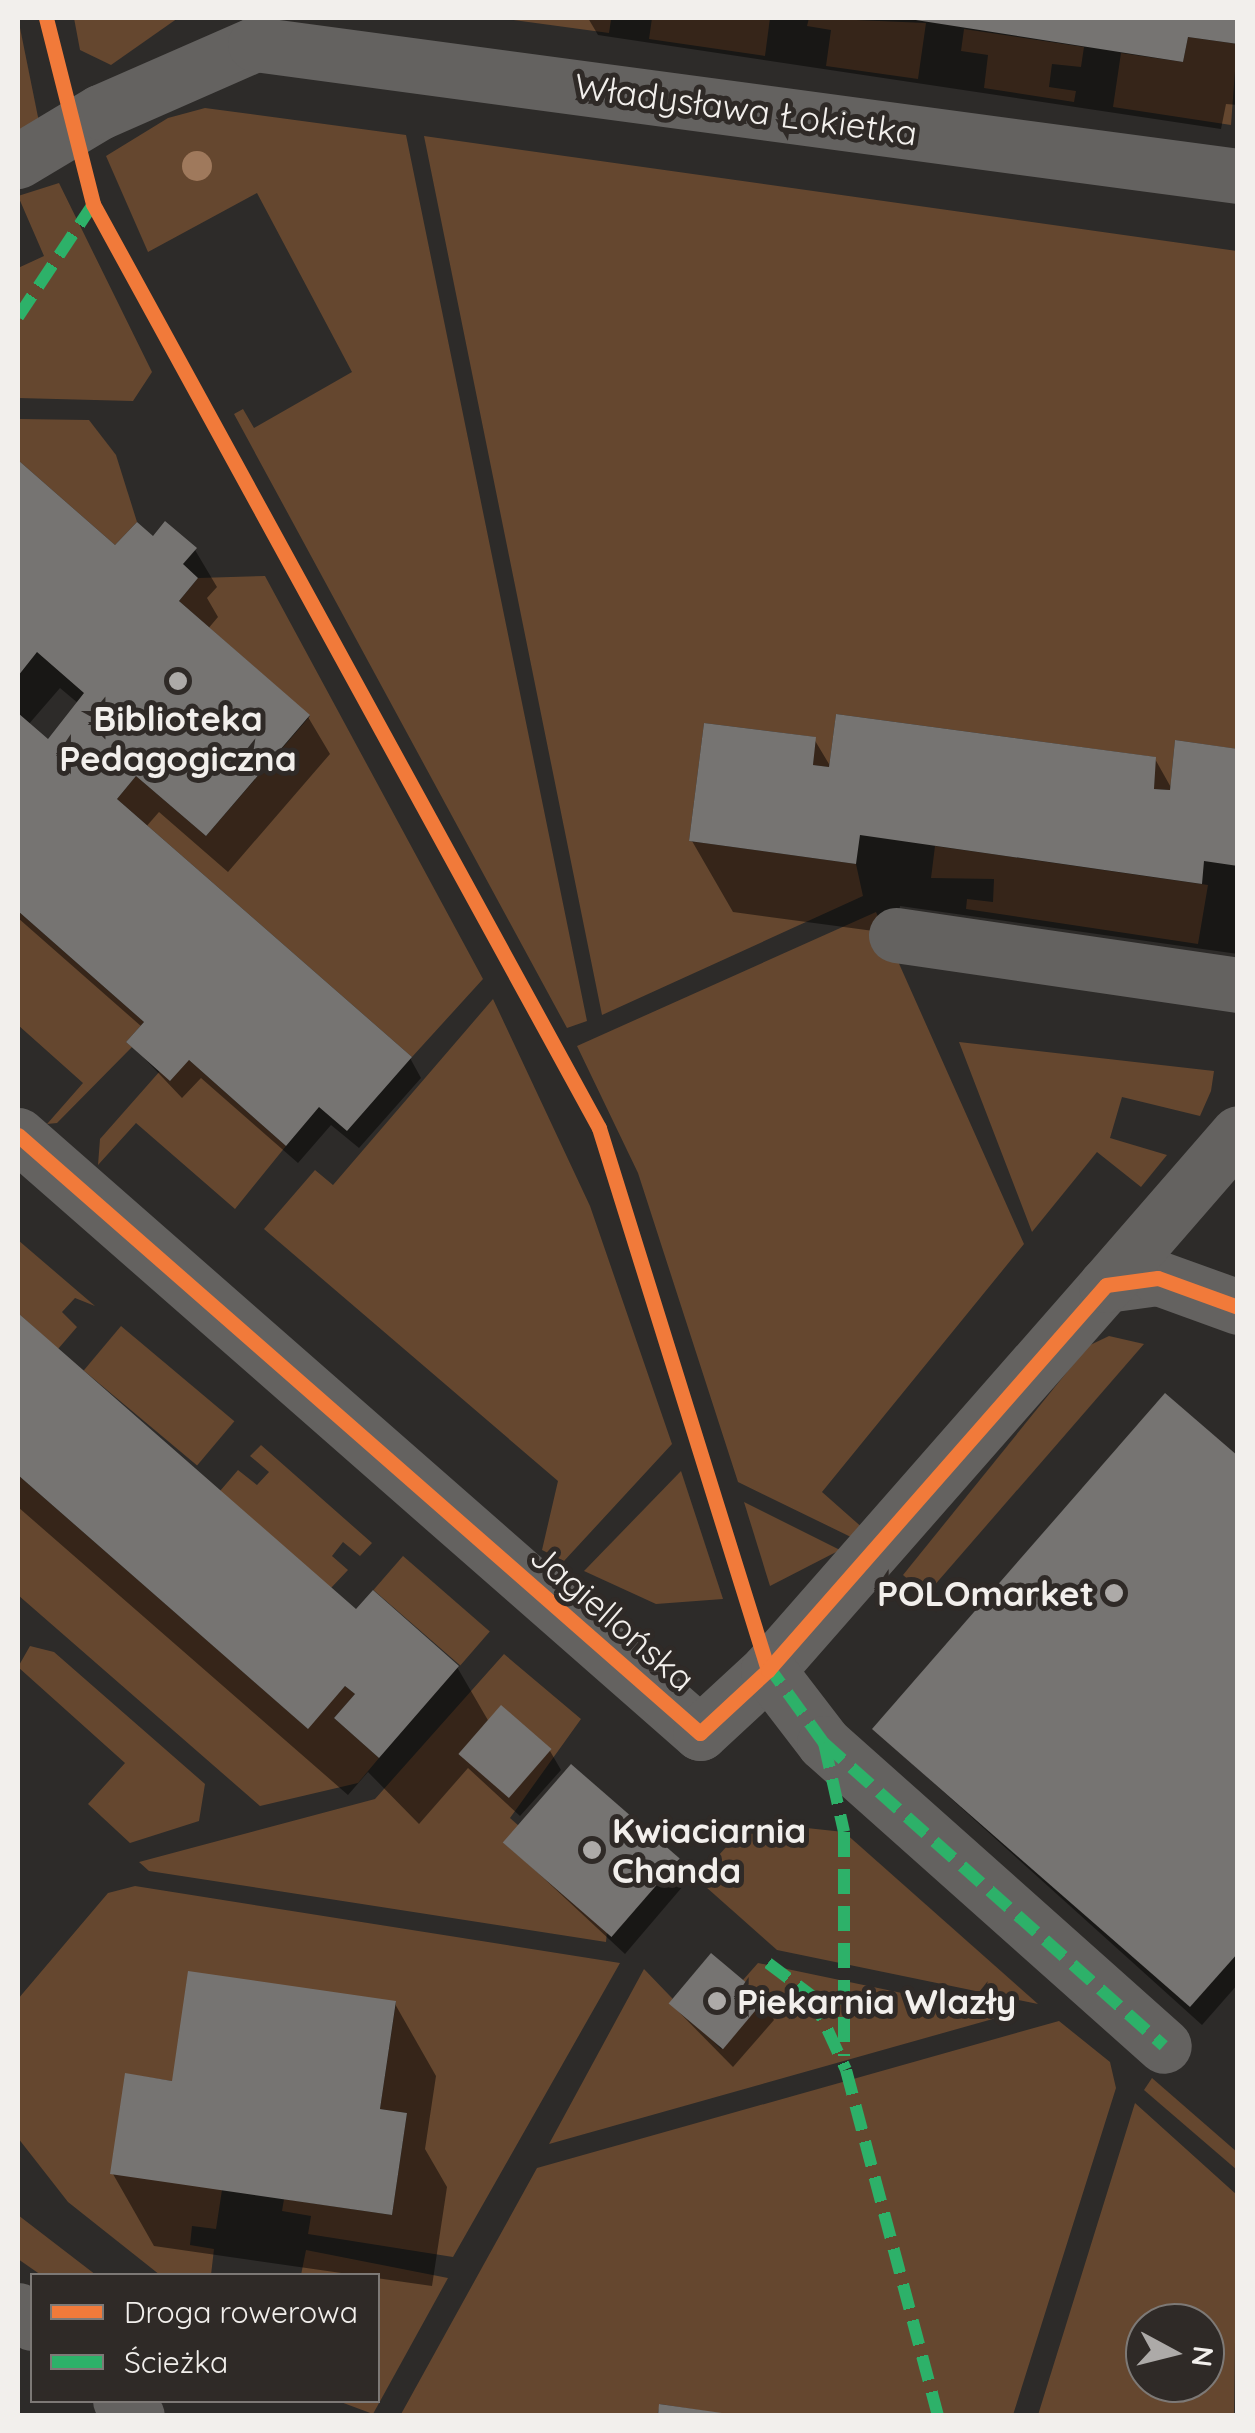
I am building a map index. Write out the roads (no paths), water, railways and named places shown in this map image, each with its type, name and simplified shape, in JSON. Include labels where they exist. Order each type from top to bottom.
[{"type":"street","name":"Władysława Łokietka","points":[[18,161],[100,112],[255,44],[1238,176]]},
{"type":"street","points":[[896,935],[1238,985]]},
{"type":"street","name":"Jagiellońska","points":[[18,1134],[700,1733],[768,1670],[1238,1133]]},
{"type":"street","points":[[1106,1285],[1158,1278],[1238,1308]]},
{"type":"street","points":[[768,1670],[824,1744],[1164,2046]]},
{"type":"place","name":"Biblioteka Pedagogiczna","points":[[178,681]]},
{"type":"place","name":"POLOmarket","points":[[1114,1593]]},
{"type":"place","name":"Kwiaciarnia Chanda","points":[[592,1850]]},
{"type":"place","name":"Piekarnia Wlazły","points":[[717,2001]]}]
